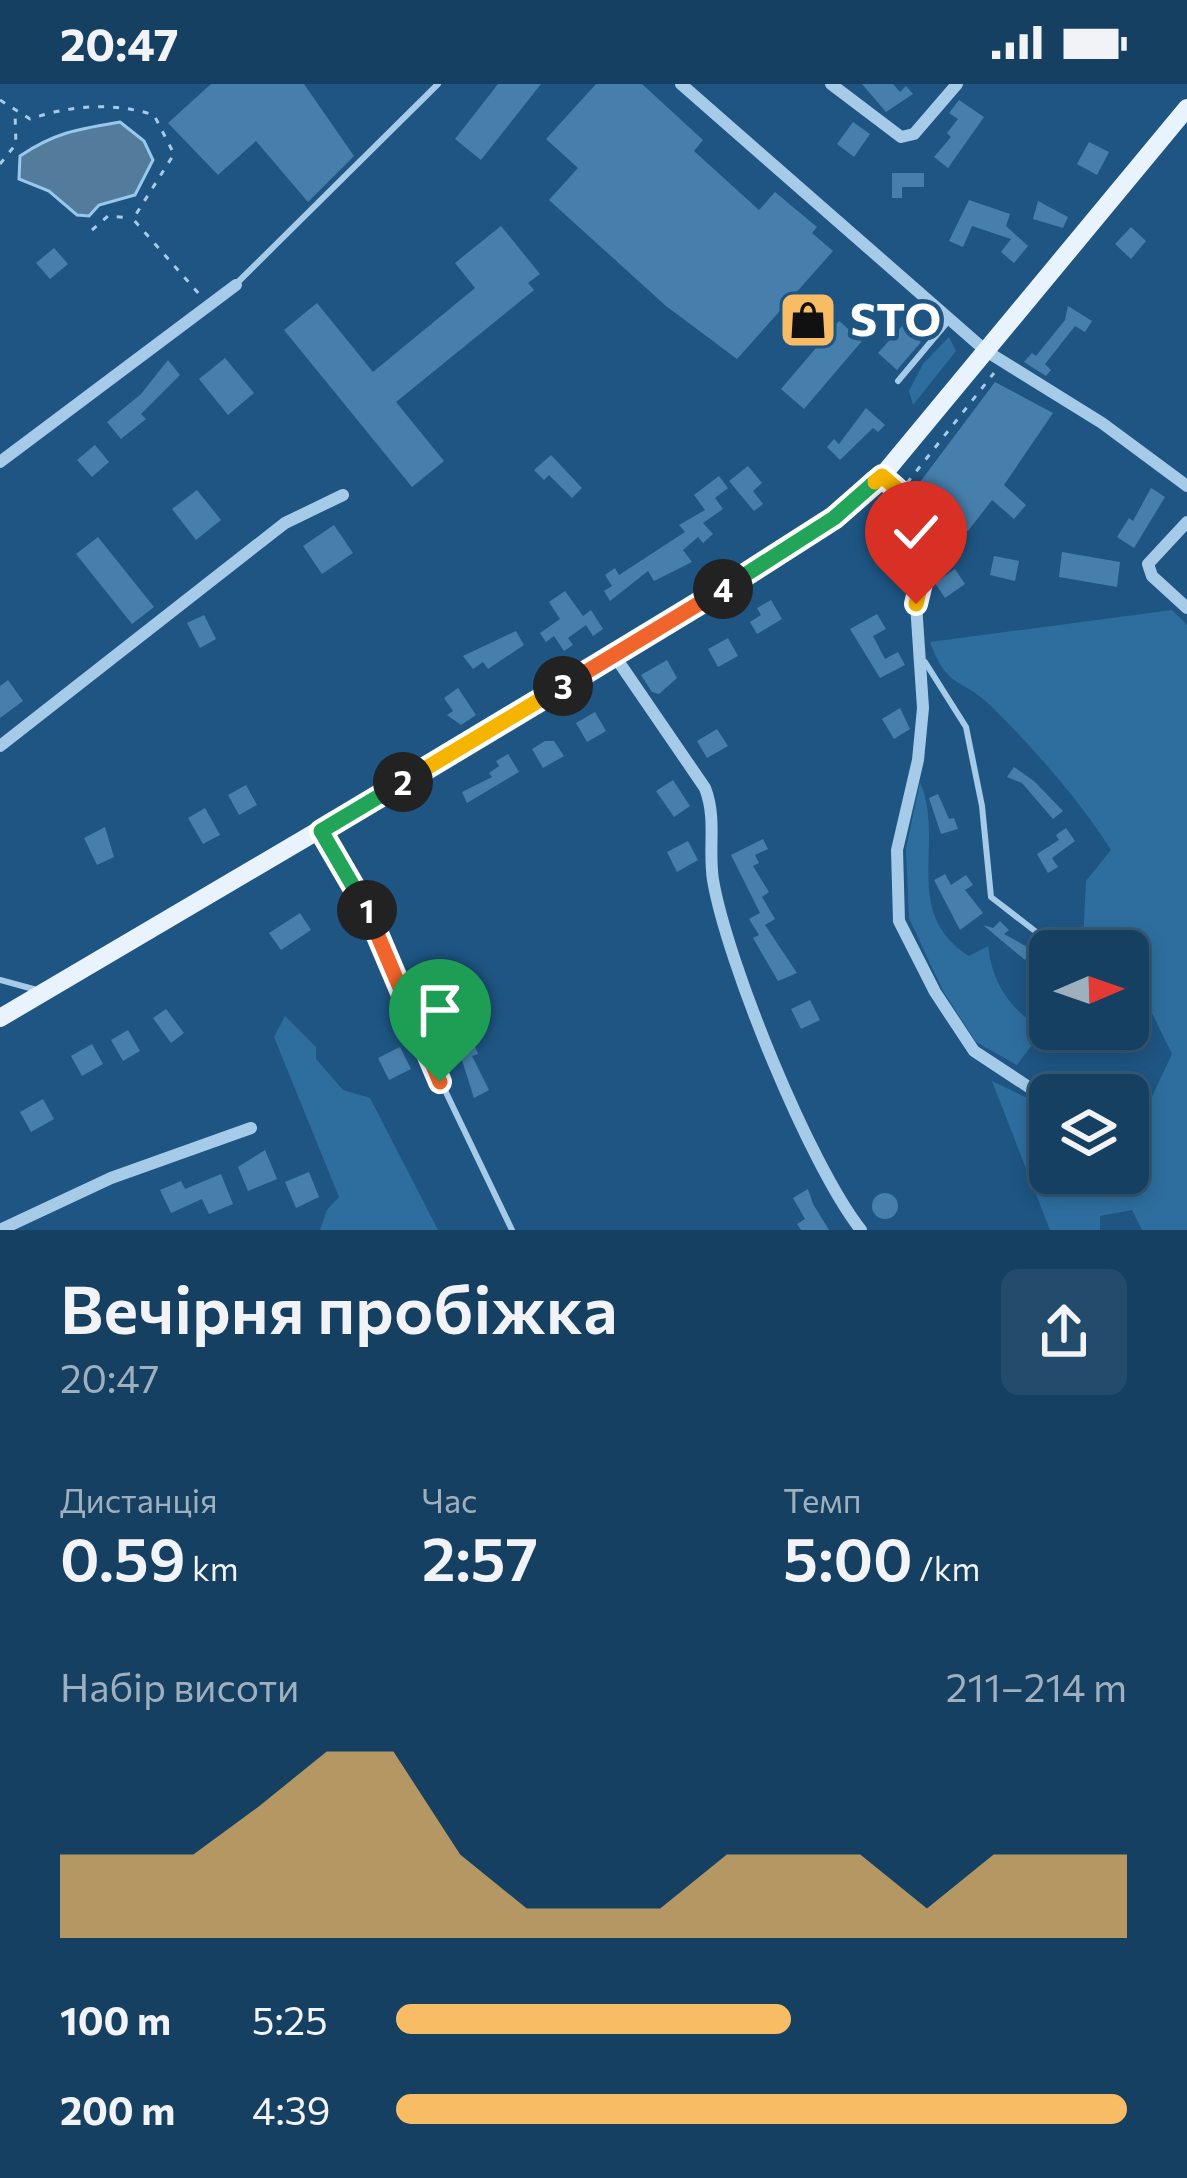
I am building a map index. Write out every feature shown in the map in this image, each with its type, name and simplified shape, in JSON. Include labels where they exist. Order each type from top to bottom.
[{"type":"main road","points":[[0,1018],[321,831],[834,518],[882,476],[994,357],[1187,108]]},
{"type":"street","points":[[681,84],[994,357],[1102,423],[1187,486]]},
{"type":"street","points":[[831,84],[901,137],[914,134],[957,84]]},
{"type":"street","points":[[0,462],[236,285]]},
{"type":"street","points":[[882,476],[921,510],[933,533],[916,604],[918,760],[897,850],[899,921],[935,992],[974,1051],[1029,1087]]},
{"type":"street","points":[[0,746],[285,524],[343,495]]},
{"type":"street","points":[[1187,523],[1152,554],[1148,564],[1152,576],[1187,608]]},
{"type":"street","points":[[614,655],[705,788],[713,808],[712,876],[731,945],[796,1112],[861,1230]]},
{"type":"street","points":[[321,831],[374,923],[440,1082]]},
{"type":"street","points":[[0,1230],[111,1178],[250,1128]]},
{"type":"lane","points":[[236,285],[438,84]]},
{"type":"lane","points":[[898,381],[950,319]]},
{"type":"lane","points":[[920,654],[966,727],[982,806],[991,897],[1032,930]]},
{"type":"lane","points":[[0,980],[46,993]]},
{"type":"lane","points":[[440,1082],[512,1230]]},
{"type":"path","points":[[0,100],[30,119],[58,110],[122,105],[154,115],[174,154],[133,218]]},
{"type":"path","points":[[0,164],[16,144],[14,109]]},
{"type":"path","points":[[92,230],[108,216],[133,218],[209,305]]},
{"type":"path","points":[[900,492],[994,357]]},
{"type":"shaded area","points":[[120,122],[144,141],[153,160],[135,195],[99,205],[89,216],[77,215],[49,191],[19,179],[20,156],[33,148],[68,133]]},
{"type":"shaded area","points":[[949,337],[956,351],[913,405],[909,391],[923,364]]},
{"type":"shaded area","points":[[1172,610],[1187,625],[1187,1230],[1142,1230],[1132,1210],[1100,1216],[1100,1230],[1050,1230],[1036,1194],[1149,1194],[1149,1103],[1172,1054],[1149,1007],[1149,930],[1084,930],[1086,881],[1111,850],[1024,740],[981,697],[949,676],[930,642]]},
{"type":"shaded area","points":[[920,782],[927,805],[928,875],[936,919],[948,938],[969,956],[988,946],[1005,994],[1029,1019],[1029,1049],[1017,1065],[976,1042],[943,991],[909,918],[906,849]]},
{"type":"shaded area","points":[[285,1016],[316,1047],[316,1059],[343,1090],[370,1098],[438,1230],[320,1230],[327,1210],[339,1197],[274,1037]]},
{"type":"shaded area","points":[[992,1081],[1029,1099],[1029,1176]]},
{"type":"building","points":[[211,84],[304,84],[354,156],[308,202],[256,141],[218,175],[168,123]]},
{"type":"building","points":[[498,84],[541,84],[481,160],[455,139]]},
{"type":"building","points":[[596,84],[642,84],[703,140],[694,151],[759,210],[775,192],[817,227],[812,233],[833,251],[737,359],[666,306],[549,200],[578,168],[546,139]]},
{"type":"building","points":[[862,84],[893,84],[900,92],[906,86],[913,94],[886,112]]},
{"type":"building","points":[[959,100],[984,117],[948,168],[934,157],[951,137],[947,133],[958,119],[949,113]]},
{"type":"building","points":[[853,122],[870,134],[854,157],[837,144]]},
{"type":"building","points":[[1089,142],[1109,152],[1097,175],[1077,164]]},
{"type":"building","points":[[892,173],[924,173],[924,187],[902,187],[902,198],[892,198]]},
{"type":"building","points":[[969,200],[1010,214],[1006,226],[1028,246],[1014,263],[1001,252],[1011,239],[972,226],[963,247],[949,241]]},
{"type":"building","points":[[1038,201],[1068,217],[1063,228],[1033,219]]},
{"type":"building","points":[[501,226],[540,274],[528,283],[534,290],[396,402],[444,461],[412,487],[284,330],[317,303],[373,372],[475,288],[455,263]]},
{"type":"building","points":[[1131,227],[1146,241],[1131,259],[1115,244]]},
{"type":"building","points":[[54,248],[68,264],[50,279],[36,263]]},
{"type":"building","points":[[1068,306],[1092,321],[1085,332],[1075,326],[1045,364],[1051,370],[1046,376],[1024,362],[1032,353],[1036,356],[1065,320]]},
{"type":"building","points":[[839,321],[862,341],[804,409],[781,389]]},
{"type":"building","points":[[903,325],[921,342],[897,370],[878,353]]},
{"type":"building","points":[[225,358],[254,393],[228,415],[199,379]]},
{"type":"building","points":[[168,360],[180,375],[141,414],[146,419],[121,439],[107,422],[141,394]]},
{"type":"building","points":[[995,382],[1053,413],[1004,485],[1026,505],[1014,519],[992,500],[968,531],[952,530],[939,521],[944,514],[914,490]]},
{"type":"building","points":[[866,408],[885,425],[878,432],[873,428],[840,460],[827,447],[834,439],[839,444]]},
{"type":"building","points":[[95,445],[109,462],[92,477],[77,460]]},
{"type":"building","points":[[551,455],[582,488],[572,498],[549,475],[544,480],[534,470]]},
{"type":"building","points":[[748,466],[762,483],[753,491],[763,504],[754,511],[729,481]]},
{"type":"building","points":[[719,476],[728,488],[715,498],[723,509],[703,523],[713,534],[703,543],[698,537],[683,550],[692,562],[654,581],[648,571],[610,601],[604,591],[612,586],[605,575],[615,568],[619,575],[685,532],[679,525],[705,510],[694,495]]},
{"type":"building","points":[[1151,488],[1165,497],[1134,548],[1117,537],[1129,518],[1133,521]]},
{"type":"building","points":[[197,490],[221,520],[196,540],[172,509]]},
{"type":"building","points":[[903,520],[918,538],[898,554],[884,536]]},
{"type":"building","points":[[334,525],[353,553],[322,574],[303,546]]},
{"type":"building","points":[[98,537],[154,607],[132,624],[76,554]]},
{"type":"building","points":[[1062,552],[1120,562],[1117,587],[1059,577]]},
{"type":"building","points":[[994,556],[1019,561],[1015,581],[990,575]]},
{"type":"building","points":[[955,569],[965,584],[945,598],[935,583]]},
{"type":"building","points":[[565,591],[583,616],[591,610],[603,629],[593,636],[586,625],[568,638],[573,645],[564,651],[554,636],[546,642],[540,633],[560,619],[549,602]]},
{"type":"building","points":[[771,600],[782,619],[757,634],[750,622],[761,615],[757,608]]},
{"type":"building","points":[[877,614],[886,629],[873,636],[885,659],[898,652],[905,665],[880,678],[850,629]]},
{"type":"building","points":[[204,615],[216,639],[200,648],[187,623]]},
{"type":"building","points":[[516,631],[524,645],[488,669],[483,662],[473,669],[463,656]]},
{"type":"building","points":[[728,638],[738,656],[718,667],[708,649]]},
{"type":"building","points":[[667,660],[677,678],[659,694],[652,692],[641,675]]},
{"type":"building","points":[[8,680],[23,701],[0,718],[0,686]]},
{"type":"building","points":[[458,688],[476,715],[461,725],[447,715],[453,711],[444,698]]},
{"type":"building","points":[[900,708],[910,729],[894,739],[882,719]]},
{"type":"building","points":[[595,712],[606,731],[587,742],[576,723]]},
{"type":"building","points":[[717,729],[728,746],[707,758],[697,741]]},
{"type":"building","points":[[554,741],[564,756],[543,768],[532,749]]},
{"type":"building","points":[[508,754],[519,772],[467,803],[462,792],[492,777],[489,773],[499,766],[496,761]]},
{"type":"building","points":[[1014,767],[1063,811],[1053,819],[1022,783],[1007,777]]},
{"type":"building","points":[[673,780],[690,806],[674,817],[656,791]]},
{"type":"building","points":[[246,785],[257,805],[239,815],[228,795]]},
{"type":"building","points":[[938,794],[958,829],[941,834],[929,798]]},
{"type":"building","points":[[205,808],[220,835],[203,844],[188,818]]},
{"type":"building","points":[[105,827],[114,857],[97,865],[84,838]]},
{"type":"building","points":[[1066,828],[1075,841],[1052,858],[1058,867],[1048,873],[1037,854],[1059,840],[1056,835]]},
{"type":"building","points":[[763,839],[768,849],[755,855],[759,863],[753,866],[769,892],[762,897],[775,919],[765,925],[797,973],[778,981],[753,938],[759,935],[749,919],[760,913],[731,855]]},
{"type":"building","points":[[688,841],[698,860],[677,872],[667,852]]},
{"type":"building","points":[[945,874],[951,885],[966,875],[973,885],[965,890],[983,913],[960,930],[934,880]]},
{"type":"building","points":[[300,913],[311,930],[281,950],[269,933]]},
{"type":"building","points":[[1000,921],[1009,930],[1004,934],[1029,948],[1025,960],[983,925],[993,928]]},
{"type":"building","points":[[429,961],[436,992],[420,1001],[410,971]]},
{"type":"building","points":[[810,1000],[820,1020],[801,1029],[791,1009]]},
{"type":"building","points":[[166,1009],[184,1033],[171,1043],[153,1018]]},
{"type":"building","points":[[468,1029],[478,1054],[472,1056],[489,1090],[474,1098],[454,1035]]},
{"type":"building","points":[[128,1030],[140,1051],[123,1061],[111,1040]]},
{"type":"building","points":[[92,1044],[103,1064],[82,1076],[71,1056]]},
{"type":"building","points":[[400,1047],[411,1069],[389,1080],[378,1058]]},
{"type":"building","points":[[43,1099],[54,1119],[31,1132],[20,1112]]},
{"type":"building","points":[[265,1150],[277,1179],[248,1191],[238,1167]]},
{"type":"building","points":[[309,1172],[319,1197],[296,1208],[285,1182]]},
{"type":"building","points":[[221,1174],[233,1204],[209,1214],[202,1199],[171,1213],[160,1190],[181,1181],[185,1189]]},
{"type":"building","points":[[808,1189],[829,1230],[801,1230],[797,1224],[805,1219],[793,1198]]},
{"type":"building","points":[[885,1193],[898,1206],[885,1219],[872,1206]]},
{"type":"place","name":"STO","points":[[808,320]]},
{"type":"route","points":[[440,1082],[374,923],[321,831],[645,638],[834,518],[882,476],[921,510],[933,533],[916,604]]}]
